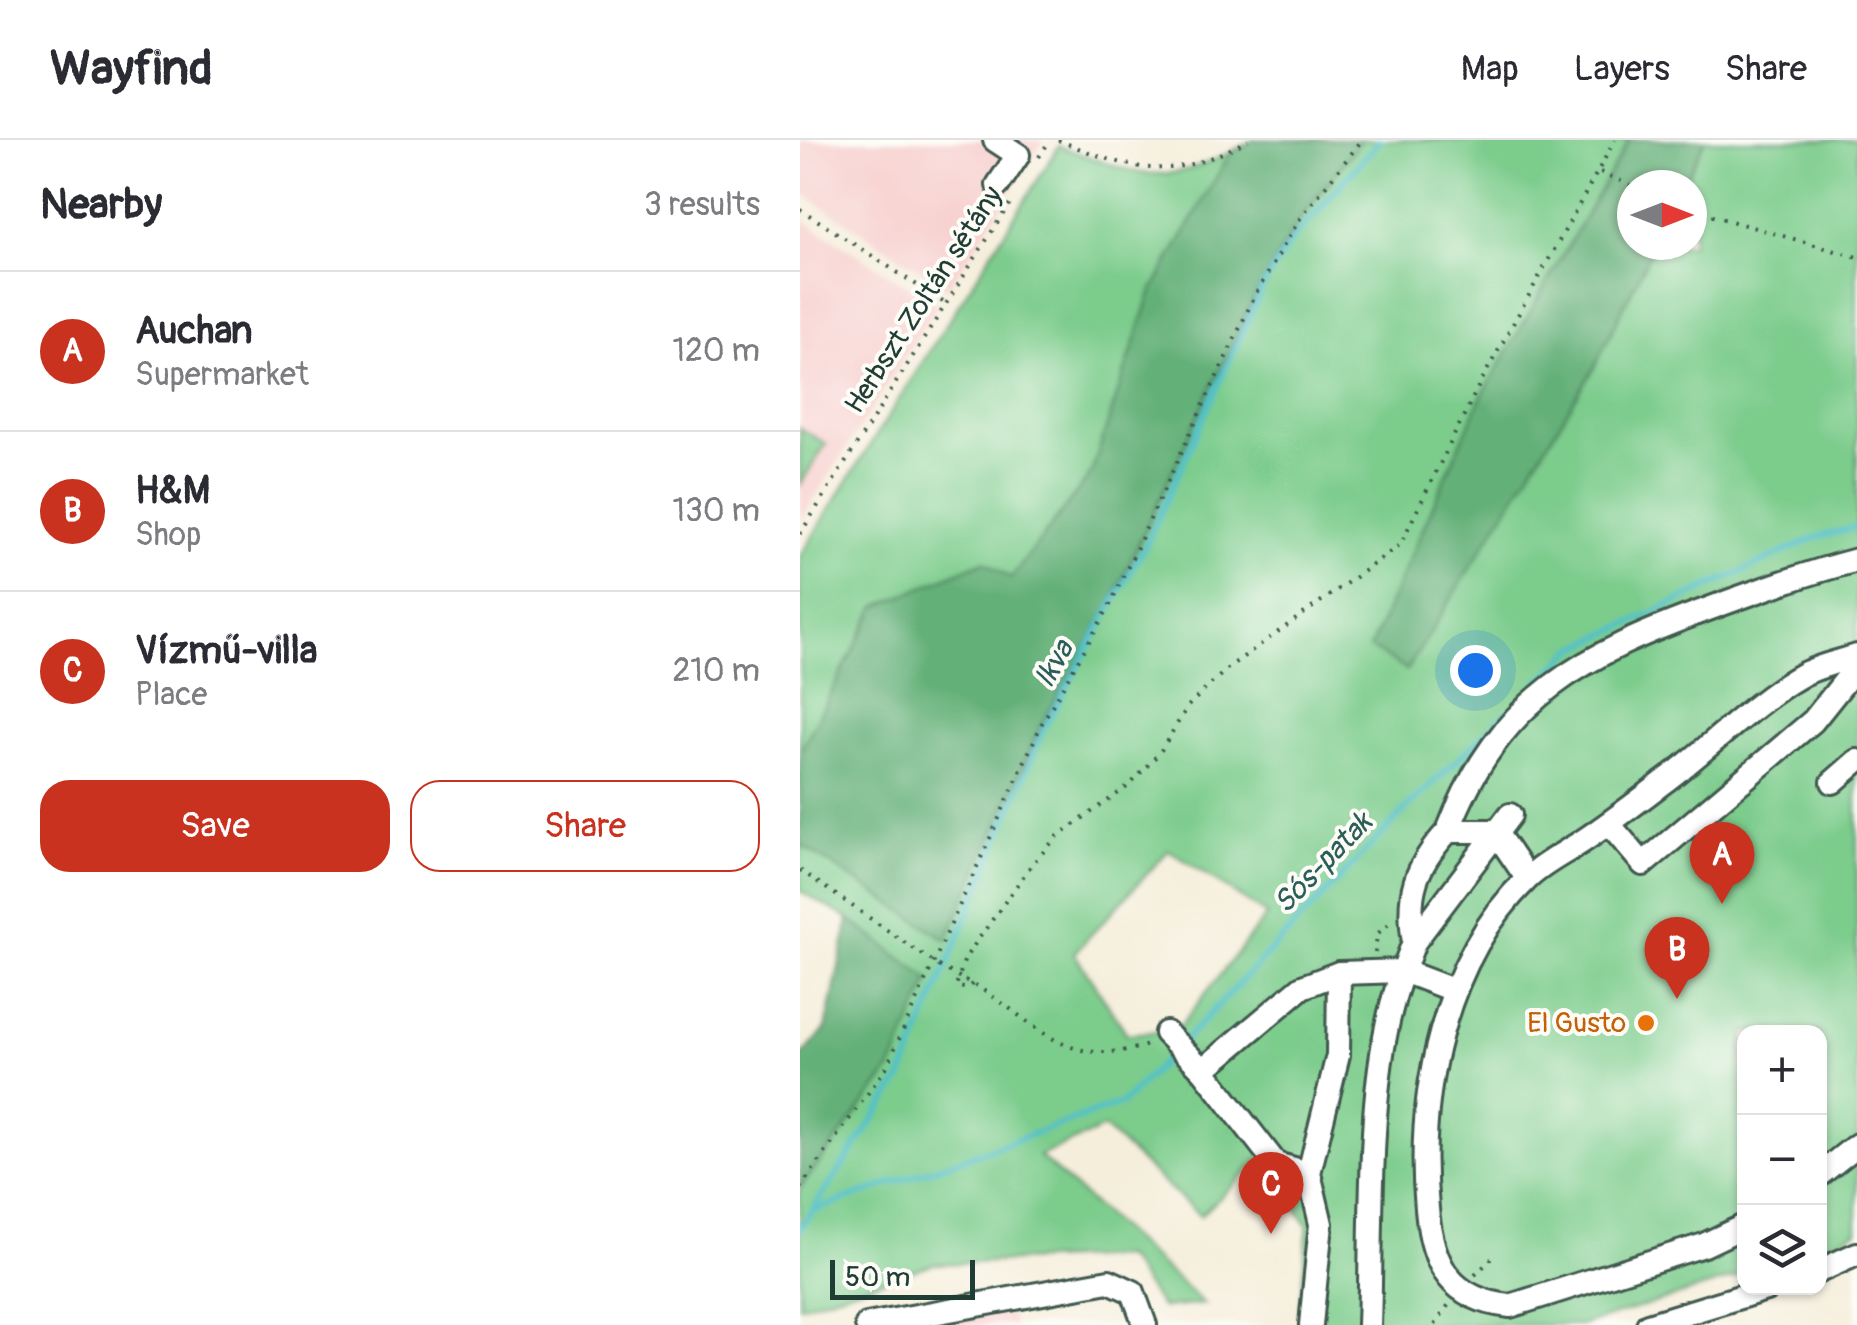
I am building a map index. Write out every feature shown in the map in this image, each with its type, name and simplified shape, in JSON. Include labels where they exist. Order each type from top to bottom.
[{"type":"street","points":[[995,140],[1018,155],[1008,187]]},
{"type":"street","points":[[1414,942],[1408,906],[1424,857],[1448,831],[1482,758],[1528,703],[1576,665],[1642,633],[1857,560]]},
{"type":"street","points":[[1737,1229],[1704,1245],[1510,1306],[1480,1303],[1458,1290],[1440,1264],[1429,1228],[1424,1173],[1434,1072],[1453,990],[1480,939],[1527,878],[1609,824],[1800,676],[1857,656]]},
{"type":"street","points":[[1609,824],[1643,864],[1813,720],[1857,666]]},
{"type":"street","points":[[1832,782],[1857,762]]},
{"type":"street","points":[[1448,831],[1502,823]]},
{"type":"street","points":[[1502,823],[1527,878]]},
{"type":"street","points":[[1369,1325],[1381,1049],[1414,942],[1502,823]]},
{"type":"street","points":[[1309,1173],[1276,1164],[1179,1046],[1339,973],[1402,971],[1453,990]]},
{"type":"street","points":[[1312,1325],[1321,1224],[1309,1173],[1338,1055],[1339,973]]},
{"type":"street","points":[[1827,1170],[1857,1144]]},
{"type":"street","points":[[1827,1268],[1857,1254]]},
{"type":"street","points":[[867,1325],[1109,1280],[1133,1292],[1144,1325]]},
{"type":"street","points":[[1660,1323],[1746,1295]]},
{"type":"path","name":"Herbszt Zoltán sétány","points":[[1029,173],[1054,140],[1115,163],[1152,170],[1186,169],[1248,140]]},
{"type":"path","points":[[800,1188],[886,1068],[937,965],[1042,722],[1118,589],[1255,295],[1299,220],[1362,140]]},
{"type":"path","points":[[972,984],[967,989],[956,986],[964,958],[1058,836],[1130,785],[1160,752],[1188,706],[1229,667],[1400,545],[1478,387],[1616,140]]},
{"type":"path","points":[[1598,172],[1617,180]]},
{"type":"path","name":"Herbszt Zoltán sétány","points":[[800,534],[944,303],[1008,187]]},
{"type":"path","points":[[800,210],[944,303]]},
{"type":"path","points":[[1707,214],[1857,256]]},
{"type":"path","points":[[800,870],[1060,1045],[1101,1055],[1147,1046],[1179,1046]]},
{"type":"path","points":[[1372,971],[1378,934],[1408,906]]},
{"type":"shaded area","points":[[800,140],[1044,140],[948,288],[800,192]]},
{"type":"shaded area","points":[[800,218],[937,305],[800,522]]},
{"type":"shaded area","points":[[1010,1309],[1014,1325],[928,1325]]},
{"type":"green space","points":[[1254,140],[1857,140],[1857,1231],[1827,1245],[1827,1025],[1737,1025],[1737,1277],[1583,1325],[1298,1325],[1308,1226],[1263,1158],[1200,1216],[1104,1128],[1039,1156],[1204,1304],[1162,1308],[1125,1257],[933,1264],[800,1306],[800,1188],[891,1069],[849,919],[800,891],[800,556],[1059,146],[1138,172],[1158,174],[1199,166]],"holes":[[[1169,850],[1267,915],[1177,1030],[1127,1034],[1074,953]]]},
{"type":"green space","points":[[1254,140],[1362,140],[1299,220],[1255,295],[1110,605],[1042,723],[947,940],[800,844],[800,752],[876,607],[984,561],[1011,578],[1091,474],[1151,293],[1230,153]]},
{"type":"green space","points":[[1629,140],[1705,140],[1690,170],[1617,170],[1617,260],[1647,260],[1593,370],[1407,670],[1370,648],[1481,397]]},
{"type":"green space","points":[[800,428],[826,444],[800,485]]},
{"type":"green space","points":[[849,919],[930,980],[891,1069],[800,1188],[800,1058],[826,1029]]},
{"type":"waterway","name":"Ikva","points":[[800,1229],[901,1079],[1043,730],[1146,544],[1264,284],[1291,241],[1380,140]]},
{"type":"waterway","name":"Sós-patak","points":[[1538,683],[1574,649],[1815,538],[1857,527]]},
{"type":"waterway","name":"Sós-patak","points":[[1183,1042],[1408,807],[1507,713]]},
{"type":"waterway","name":"Sós-patak","points":[[815,1210],[1122,1103],[1174,1051]]},
{"type":"place","name":"Auchan","points":[[1722,904]]},
{"type":"place","name":"H&M","points":[[1677,999]]},
{"type":"place","name":"El Gusto","points":[[1646,1023]]},
{"type":"place","name":"Vízmű-villa","points":[[1271,1234]]}]
